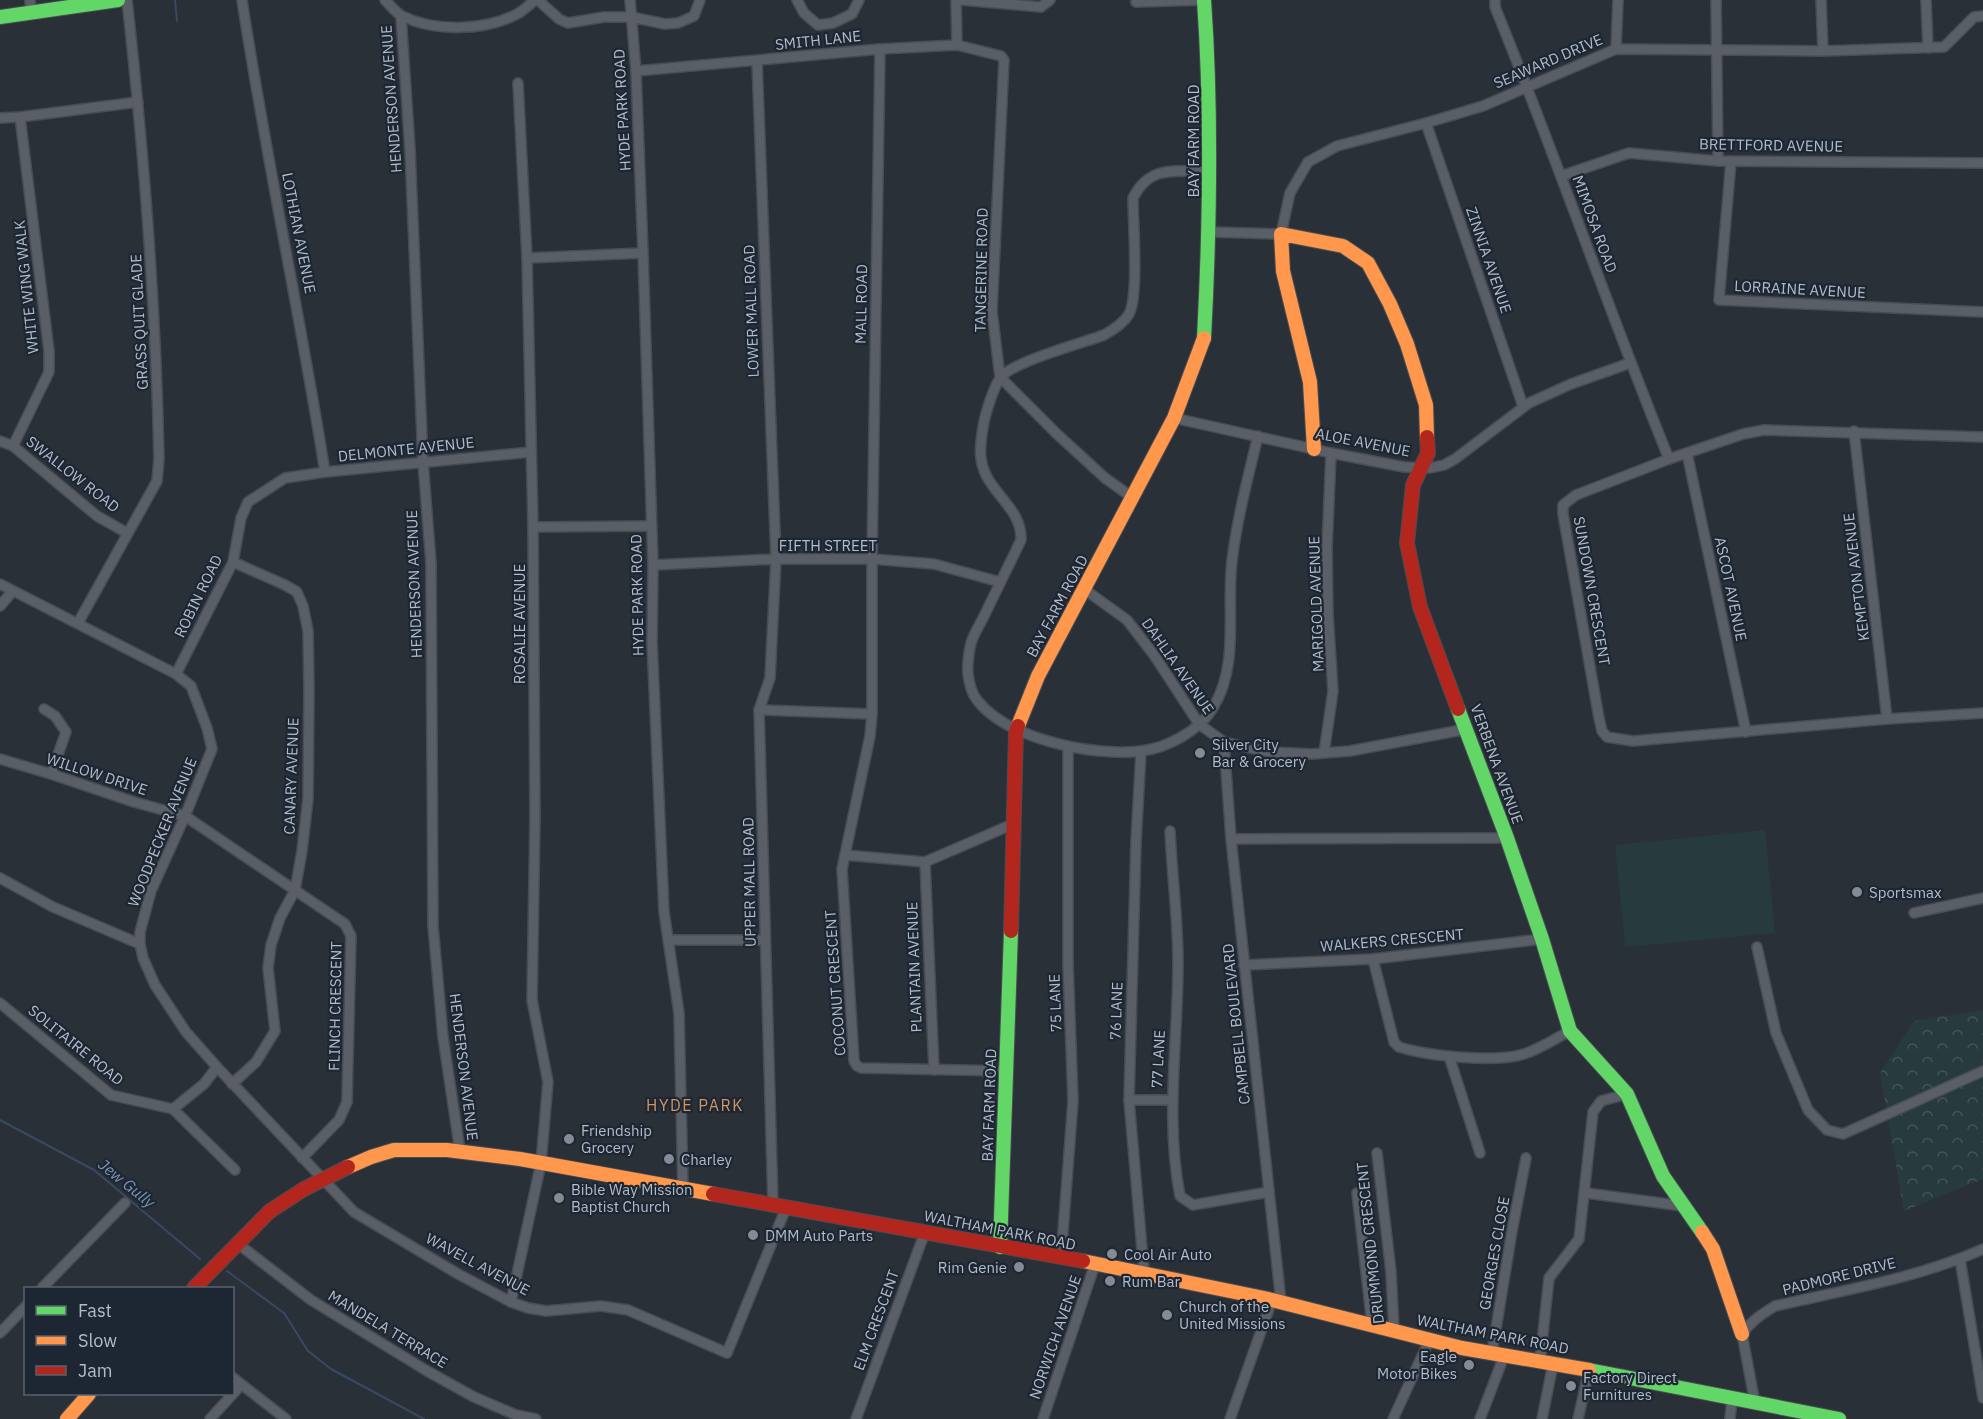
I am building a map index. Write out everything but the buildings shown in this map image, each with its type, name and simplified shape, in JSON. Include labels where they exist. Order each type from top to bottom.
[{"type":"street","points":[[0,17],[30,7],[118,0]]},
{"type":"street","name":"GRASS QUIT GLADE","points":[[78,623],[157,481],[159,459],[154,301],[138,102],[126,0]]},
{"type":"street","name":"LOTHIAN AVENUE","points":[[242,0],[256,91],[308,361],[325,472]]},
{"type":"street","points":[[385,0],[401,16],[430,24],[459,28],[489,24],[519,13],[537,0],[568,23],[604,16],[631,17],[665,24],[678,23],[694,16],[700,0]]},
{"type":"street","name":"HYDE PARK ROAD","points":[[630,0],[636,71],[643,253],[653,565],[652,642],[664,912],[679,1013],[683,1189]]},
{"type":"street","points":[[797,0],[804,13],[818,25],[833,23],[852,14],[859,0]]},
{"type":"street","points":[[956,0],[957,45]]},
{"type":"street","points":[[961,0],[1041,6],[1050,0]]},
{"type":"street","points":[[1136,2],[1204,0]]},
{"type":"street","name":"BAY FARM ROAD","points":[[1000,1247],[1016,731],[1038,676],[1174,418],[1204,340],[1210,232],[1209,69],[1204,0]]},
{"type":"street","points":[[1495,3],[1505,0]]},
{"type":"street","points":[[1616,49],[1618,0]]},
{"type":"street","points":[[1716,0],[1718,161]]},
{"type":"street","points":[[1821,0],[1823,51]]},
{"type":"street","points":[[1926,0],[1928,48]]},
{"type":"street","name":"MIMOSA ROAD","points":[[1495,3],[1630,363],[1669,459]]},
{"type":"street","name":"HENDERSON AVENUE","points":[[401,16],[410,149],[423,462],[431,562],[433,926],[443,1037],[460,1151]]},
{"type":"street","name":"SEAWARD DRIVE","points":[[1281,234],[1290,193],[1308,162],[1337,146],[1426,123],[1483,105],[1616,49],[1823,51],[1944,47],[1974,17],[1983,16]]},
{"type":"street","name":"SMITH LANE","points":[[636,71],[880,49],[957,45],[1001,56]]},
{"type":"street","name":"MALL ROAD","points":[[872,559],[880,49]]},
{"type":"street","name":"TANGERINE ROAD","points":[[1000,377],[992,311],[1004,60],[1001,56]]},
{"type":"street","name":"LOWER MALL ROAD","points":[[757,61],[776,559]]},
{"type":"street","name":"ROSALIE AVENUE","points":[[511,1302],[541,1163],[548,1082],[532,1000],[535,818],[533,527],[527,258],[518,83]]},
{"type":"street","points":[[0,118],[138,102]]},
{"type":"street","name":"WHITE WING WALK","points":[[13,446],[49,372],[49,351],[20,117]]},
{"type":"street","name":"ZINNIA AVENUE","points":[[1426,123],[1523,406]]},
{"type":"street","name":"BRETTFORD AVENUE","points":[[1561,176],[1629,153],[1718,161],[1983,164]]},
{"type":"street","name":"LORRAINE AVENUE","points":[[1731,161],[1719,300],[1983,312]]},
{"type":"street","points":[[1209,171],[1159,173],[1148,177],[1138,188],[1133,198],[1134,292],[1129,314],[1116,328],[1104,335],[1014,367],[1000,377],[985,416],[980,460],[988,478],[1017,517],[1021,528],[1021,540],[971,643],[968,673],[975,698],[991,716],[1016,731],[1068,746],[1107,751],[1141,752],[1163,746],[1199,724],[1214,706],[1228,669],[1232,559],[1258,436]]},
{"type":"street","points":[[1210,232],[1281,234],[1283,271],[1310,382],[1314,449]]},
{"type":"street","name":"VERBENA AVENUE","points":[[1281,234],[1343,246],[1368,263],[1407,344],[1426,405],[1428,453],[1413,485],[1407,543],[1420,607],[1467,729],[1542,939],[1570,1031],[1627,1094],[1663,1176],[1713,1249],[1743,1334]]},
{"type":"street","points":[[527,258],[643,253]]},
{"type":"street","name":"ALOE AVENUE","points":[[1174,418],[1331,453],[1421,468],[1439,466],[1455,459],[1523,406],[1571,384],[1630,363]]},
{"type":"street","points":[[1000,377],[1104,478],[1133,498]]},
{"type":"street","name":"SUNDOWN CRESCENT","points":[[1983,437],[1854,431],[1764,430],[1743,434],[1669,459],[1576,495],[1563,505],[1566,534],[1602,731],[1606,738],[1633,741],[1887,719],[1983,714]]},
{"type":"street","name":"KEMPTON AVENUE","points":[[1854,431],[1887,719]]},
{"type":"street","name":"SWALLOW ROAD","points":[[0,441],[13,446],[97,516],[127,533]]},
{"type":"street","name":"DELMONTE AVENUE","points":[[285,478],[531,452]]},
{"type":"street","name":"MARIGOLD AVENUE","points":[[1324,753],[1333,691],[1327,559],[1331,453]]},
{"type":"street","name":"ASCOT AVENUE","points":[[1687,453],[1746,732]]},
{"type":"street","name":"ROBIN ROAD","points":[[176,674],[233,562],[241,518],[248,502],[285,478]]},
{"type":"street","points":[[533,527],[651,526]]},
{"type":"street","name":"FIFTH STREET","points":[[653,565],[776,559],[872,559],[934,564],[1000,582]]},
{"type":"street","name":"UPPER MALL ROAD","points":[[776,559],[770,678],[759,710],[765,940],[779,1207]]},
{"type":"street","name":"COCONUT CRESCENT","points":[[872,559],[870,736],[842,869],[854,1061],[861,1068],[1007,1071]]},
{"type":"street","name":"CANARY AVENUE","points":[[232,1084],[256,1062],[275,1031],[268,968],[271,945],[280,918],[295,890],[308,799],[308,643],[303,606],[297,592],[233,562]]},
{"type":"street","name":"WOODPECKER AVENUE","points":[[0,584],[176,674],[191,686],[207,728],[212,749],[151,891],[140,932],[143,958],[155,985],[186,1032],[232,1084],[323,1179]]},
{"type":"street","name":"DAHLIA AVENUE","points":[[1084,589],[1127,620],[1154,655],[1199,724],[1224,742],[1268,752],[1324,753],[1350,751],[1467,729]]},
{"type":"street","points":[[0,606],[12,592]]},
{"type":"street","points":[[44,709],[55,716],[66,732],[51,774]]},
{"type":"street","points":[[759,710],[872,714]]},
{"type":"street","name":"CAMPBELL BOULEVARD","points":[[1224,742],[1231,839],[1269,1192],[1277,1301]]},
{"type":"street","name":"75 LANE","points":[[1061,1258],[1073,1101],[1068,964],[1068,746]]},
{"type":"street","name":"76 LANE","points":[[1141,752],[1136,842],[1129,1100],[1144,1272]]},
{"type":"street","name":"WILLOW DRIVE","points":[[0,759],[185,816]]},
{"type":"street","name":"FLINCH CRESCENT","points":[[185,816],[345,924],[351,936],[347,1102],[339,1120],[302,1158]]},
{"type":"street","points":[[845,855],[925,862],[1014,824]]},
{"type":"street","name":"77 LANE","points":[[1170,831],[1178,963],[1171,1100],[1180,1196],[1193,1205],[1269,1192]]},
{"type":"street","points":[[1231,839],[1506,838]]},
{"type":"street","name":"PLANTAIN AVENUE","points":[[925,862],[934,1070]]},
{"type":"street","points":[[0,878],[53,907],[140,944]]},
{"type":"street","points":[[1914,913],[1983,898]]},
{"type":"street","name":"WALKERS CRESCENT","points":[[1244,965],[1373,959],[1542,939]]},
{"type":"street","points":[[668,940],[765,940]]},
{"type":"street","points":[[1756,947],[1776,1033],[1808,1110],[1827,1130],[1843,1134],[1983,1071]]},
{"type":"street","points":[[1373,959],[1394,1042],[1399,1047],[1449,1056],[1510,1057],[1526,1053],[1570,1031]]},
{"type":"street","name":"SOLITAIRE ROAD","points":[[0,1003],[111,1095],[173,1109]]},
{"type":"street","points":[[1449,1056],[1480,1153]]},
{"type":"street","points":[[217,1067],[204,1084],[173,1109],[235,1170]]},
{"type":"street","points":[[1542,1419],[1549,1278],[1579,1239],[1594,1108],[1601,1101],[1627,1094]]},
{"type":"street","points":[[1129,1100],[1171,1100]]},
{"type":"street","name":"WALTHAM PARK ROAD","points":[[195,1287],[283,1202],[323,1179],[366,1159],[393,1150],[432,1148],[541,1163],[1144,1272],[1277,1301],[1372,1324],[1429,1341],[1615,1374],[1835,1419]]},
{"type":"street","name":"DRUMMOND CRESCENT","points":[[1377,1153],[1391,1272],[1394,1330]]},
{"type":"street","name":"GEORGES CLOSE","points":[[1480,1419],[1498,1354],[1512,1231],[1526,1158]]},
{"type":"street","name":"WAVELL AVENUE","points":[[323,1179],[354,1212],[458,1274],[511,1302],[546,1311],[600,1306],[628,1310],[727,1353],[779,1207]]},
{"type":"street","points":[[1357,1193],[1372,1324]]},
{"type":"street","points":[[1586,1193],[1683,1206]]},
{"type":"street","points":[[43,1287],[125,1203]]},
{"type":"street","name":"ELM CRESCENT","points":[[856,1419],[925,1232]]},
{"type":"street","name":"MANDELA TERRACE","points":[[237,1244],[311,1300],[427,1371],[474,1397],[516,1415],[536,1419]]},
{"type":"street","name":"PADMORE DRIVE","points":[[1743,1334],[1750,1323],[1775,1306],[1908,1274],[1960,1259],[1983,1249]]},
{"type":"street","points":[[1960,1259],[1983,1398]]},
{"type":"street","name":"NORWICH AVENUE","points":[[1043,1419],[1095,1264]]},
{"type":"street","points":[[1230,1419],[1277,1301]]},
{"type":"street","points":[[0,1333],[24,1308]]},
{"type":"street","points":[[1743,1334],[1755,1403]]},
{"type":"street","points":[[1393,1419],[1429,1341]]},
{"type":"street","points":[[1578,1419],[1589,1370]]},
{"type":"street","points":[[234,1379],[286,1419]]},
{"type":"street","points":[[234,1393],[241,1385]]},
{"type":"street","points":[[67,1419],[88,1395]]},
{"type":"street","points":[[210,1419],[232,1395]]},
{"type":"street","points":[[1730,1419],[1732,1399]]},
{"type":"green space","points":[[1765,830],[1775,933],[1625,947],[1615,845]]},
{"type":"green space","points":[[1983,1010],[1983,1179],[1904,1211],[1880,1073],[1914,1021]]},
{"type":"waterway","points":[[175,0],[177,21]]},
{"type":"waterway","name":"Jew Gully","points":[[0,1120],[94,1170],[200,1259]]},
{"type":"waterway","points":[[227,1271],[284,1313],[308,1351],[331,1369],[424,1419]]},
{"type":"traffic: fast","points":[[0,17],[118,0]]},
{"type":"traffic: fast","points":[[1204,0],[1209,169],[1204,338]]},
{"type":"traffic: fast","points":[[1458,709],[1507,838],[1542,939],[1570,1031],[1627,1094],[1663,1176],[1702,1232]]},
{"type":"traffic: fast","points":[[1000,1247],[1011,931]]},
{"type":"traffic: fast","points":[[1589,1370],[1839,1419]]},
{"type":"traffic: slow","points":[[1314,449],[1310,382],[1283,271],[1281,234],[1343,246],[1368,263],[1390,304],[1407,344],[1426,405],[1427,437]]},
{"type":"traffic: slow","points":[[1018,726],[1038,676],[1174,418],[1204,338]]},
{"type":"traffic: slow","points":[[348,1167],[394,1150],[447,1150],[520,1159],[713,1194]]},
{"type":"traffic: slow","points":[[1702,1232],[1713,1249],[1742,1334]]},
{"type":"traffic: slow","points":[[1083,1261],[1264,1298],[1462,1348],[1589,1370]]},
{"type":"traffic: slow","points":[[67,1419],[88,1395]]},
{"type":"traffic: jam","points":[[1427,437],[1428,453],[1413,485],[1407,543],[1420,607],[1458,709]]},
{"type":"traffic: jam","points":[[1011,931],[1016,731],[1018,726]]},
{"type":"traffic: jam","points":[[195,1287],[270,1211],[304,1189],[348,1167]]},
{"type":"traffic: jam","points":[[713,1194],[1083,1261]]},
{"type":"place","name":"Silver City Bar & Grocery","points":[[1200,753]]},
{"type":"place","name":"Sportsmax","points":[[1857,892]]},
{"type":"place","name":"Friendship Grocery","points":[[569,1139]]},
{"type":"place","name":"Charley","points":[[669,1159]]},
{"type":"place","name":"Bible Way Mission Baptist Church","points":[[559,1198]]},
{"type":"place","name":"DMM Auto Parts","points":[[753,1235]]},
{"type":"place","name":"Cool Air Auto","points":[[1112,1254]]},
{"type":"place","name":"Rim Genie","points":[[1019,1267]]},
{"type":"place","name":"Rum Bar","points":[[1110,1281]]},
{"type":"place","name":"Church of the United Missions","points":[[1167,1315]]},
{"type":"place","name":"Eagle Motor Bikes","points":[[1469,1365]]},
{"type":"place","name":"Factory Direct Furnitures","points":[[1571,1386]]},
{"type":"district","name":"HYDE PARK","points":[[695,1105]]}]
